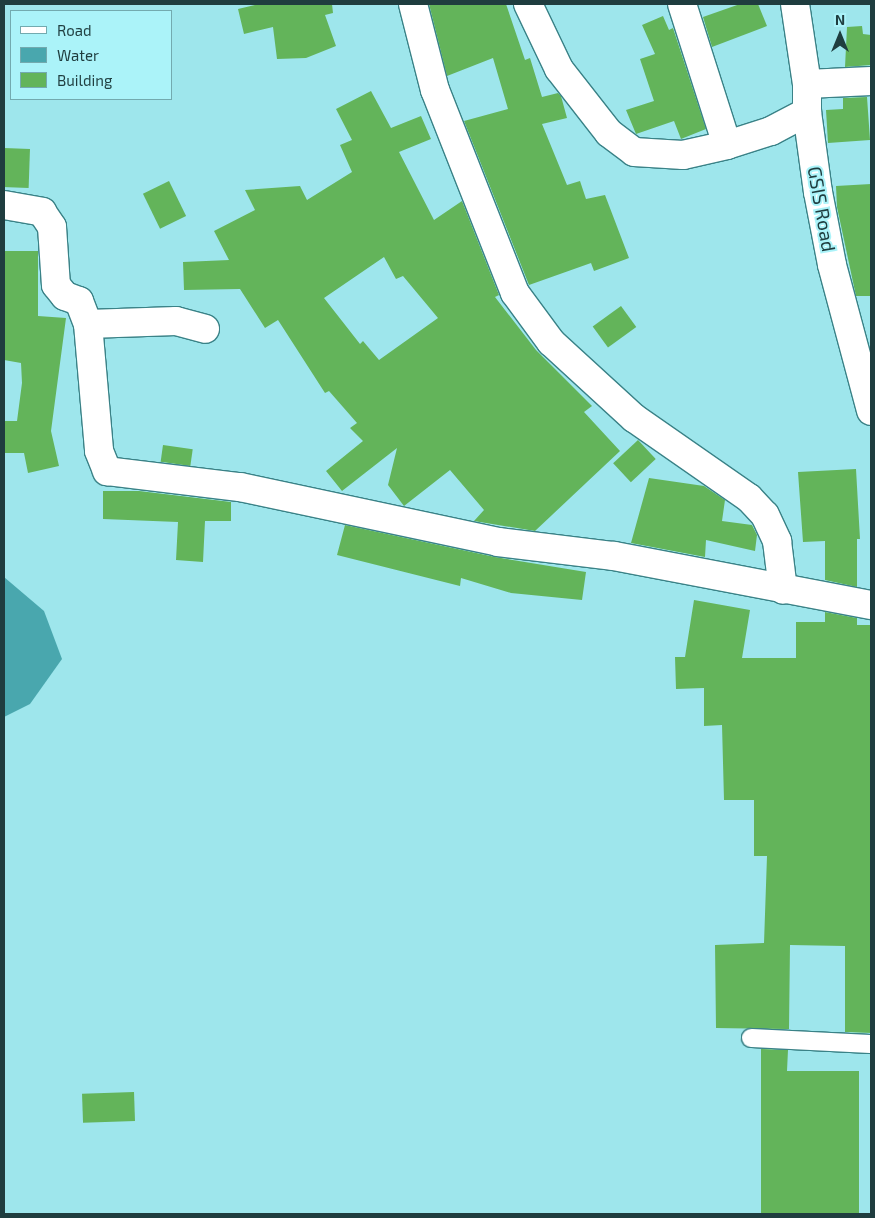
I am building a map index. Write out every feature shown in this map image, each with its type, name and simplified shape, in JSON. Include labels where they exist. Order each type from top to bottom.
[{"type":"street","points":[[413,4],[435,90],[515,293],[551,342],[634,418],[749,498],[765,515],[778,541],[783,590]]},
{"type":"street","points":[[528,4],[559,69],[609,133],[634,152],[683,155],[727,145],[771,131],[808,112]]},
{"type":"street","points":[[682,4],[727,145]]},
{"type":"street","name":"GSIS Road","points":[[795,4],[808,84],[808,112],[832,265],[871,411]]},
{"type":"street","points":[[808,84],[871,81]]},
{"type":"street","points":[[4,205],[42,212],[52,228],[56,285],[65,296],[79,301],[88,324],[99,451],[107,471],[240,487],[498,542],[614,556],[871,606]]},
{"type":"street","points":[[88,324],[176,321],[205,329]]},
{"type":"lane","points":[[751,1038],[871,1044]]},
{"type":"water","points":[[4,577],[44,611],[62,659],[30,704],[4,717]]},
{"type":"building","points":[[259,4],[332,4],[333,13],[325,15],[336,46],[306,58],[277,59],[273,27],[244,34],[238,9]]},
{"type":"building","points":[[429,4],[506,4],[525,60],[530,58],[542,97],[558,93],[561,96],[567,118],[542,124],[567,185],[580,181],[586,199],[605,195],[629,258],[594,271],[591,263],[529,285],[464,121],[508,109],[493,58],[447,76]]},
{"type":"building","points":[[740,4],[758,4],[767,26],[712,47],[703,17]]},
{"type":"building","points":[[663,16],[669,30],[673,28],[706,129],[681,139],[674,121],[636,134],[626,110],[654,101],[640,59],[655,54],[642,25]]},
{"type":"building","points":[[862,26],[863,34],[871,35],[871,65],[845,67],[847,27]]},
{"type":"building","points":[[371,91],[391,128],[421,116],[431,139],[399,152],[434,220],[462,201],[499,295],[495,297],[536,350],[592,406],[584,412],[620,451],[535,531],[474,521],[484,510],[450,470],[404,506],[388,485],[397,448],[342,491],[326,471],[363,441],[350,428],[357,423],[329,391],[325,393],[278,320],[265,328],[240,289],[184,290],[183,262],[229,260],[214,231],[255,210],[245,190],[300,186],[307,200],[352,172],[340,145],[352,140],[336,109]],"holes":[[[384,257],[396,279],[403,276],[438,318],[379,360],[363,341],[360,344],[324,298]]]},
{"type":"building","points":[[867,97],[870,140],[828,143],[826,110],[843,109],[843,98]]},
{"type":"building","points":[[4,148],[30,149],[29,188],[4,187]]},
{"type":"building","points":[[169,181],[186,216],[160,229],[143,194]]},
{"type":"building","points":[[871,184],[871,296],[856,296],[837,207],[836,186]]},
{"type":"building","points":[[4,251],[38,251],[38,316],[66,318],[51,431],[59,466],[28,473],[24,453],[4,453],[4,421],[17,421],[22,383],[21,363],[4,360]]},
{"type":"building","points":[[621,306],[636,327],[608,348],[593,327]]},
{"type":"building","points":[[638,440],[656,459],[631,482],[613,463]]},
{"type":"building","points":[[163,445],[193,449],[190,466],[161,462]]},
{"type":"building","points":[[856,469],[860,539],[857,539],[857,587],[825,580],[825,541],[803,542],[798,472]]},
{"type":"building","points":[[649,478],[704,486],[725,500],[722,521],[752,525],[757,535],[755,551],[706,540],[705,557],[631,543]]},
{"type":"building","points":[[103,491],[139,491],[231,502],[231,521],[205,521],[203,562],[176,560],[178,522],[103,519]]},
{"type":"building","points":[[345,525],[495,557],[586,572],[582,600],[511,593],[461,578],[460,586],[337,555]]},
{"type":"building","points":[[694,600],[750,610],[742,658],[796,658],[796,622],[825,622],[825,612],[857,618],[857,625],[871,625],[871,1033],[845,1032],[845,946],[790,945],[789,1029],[716,1028],[715,945],[764,943],[767,856],[754,856],[754,800],[724,800],[722,725],[704,726],[704,688],[676,689],[675,657],[685,657]]},
{"type":"building","points":[[761,1049],[788,1050],[787,1071],[859,1071],[859,1214],[761,1214]]},
{"type":"building","points":[[134,1092],[135,1121],[83,1123],[82,1094]]}]
